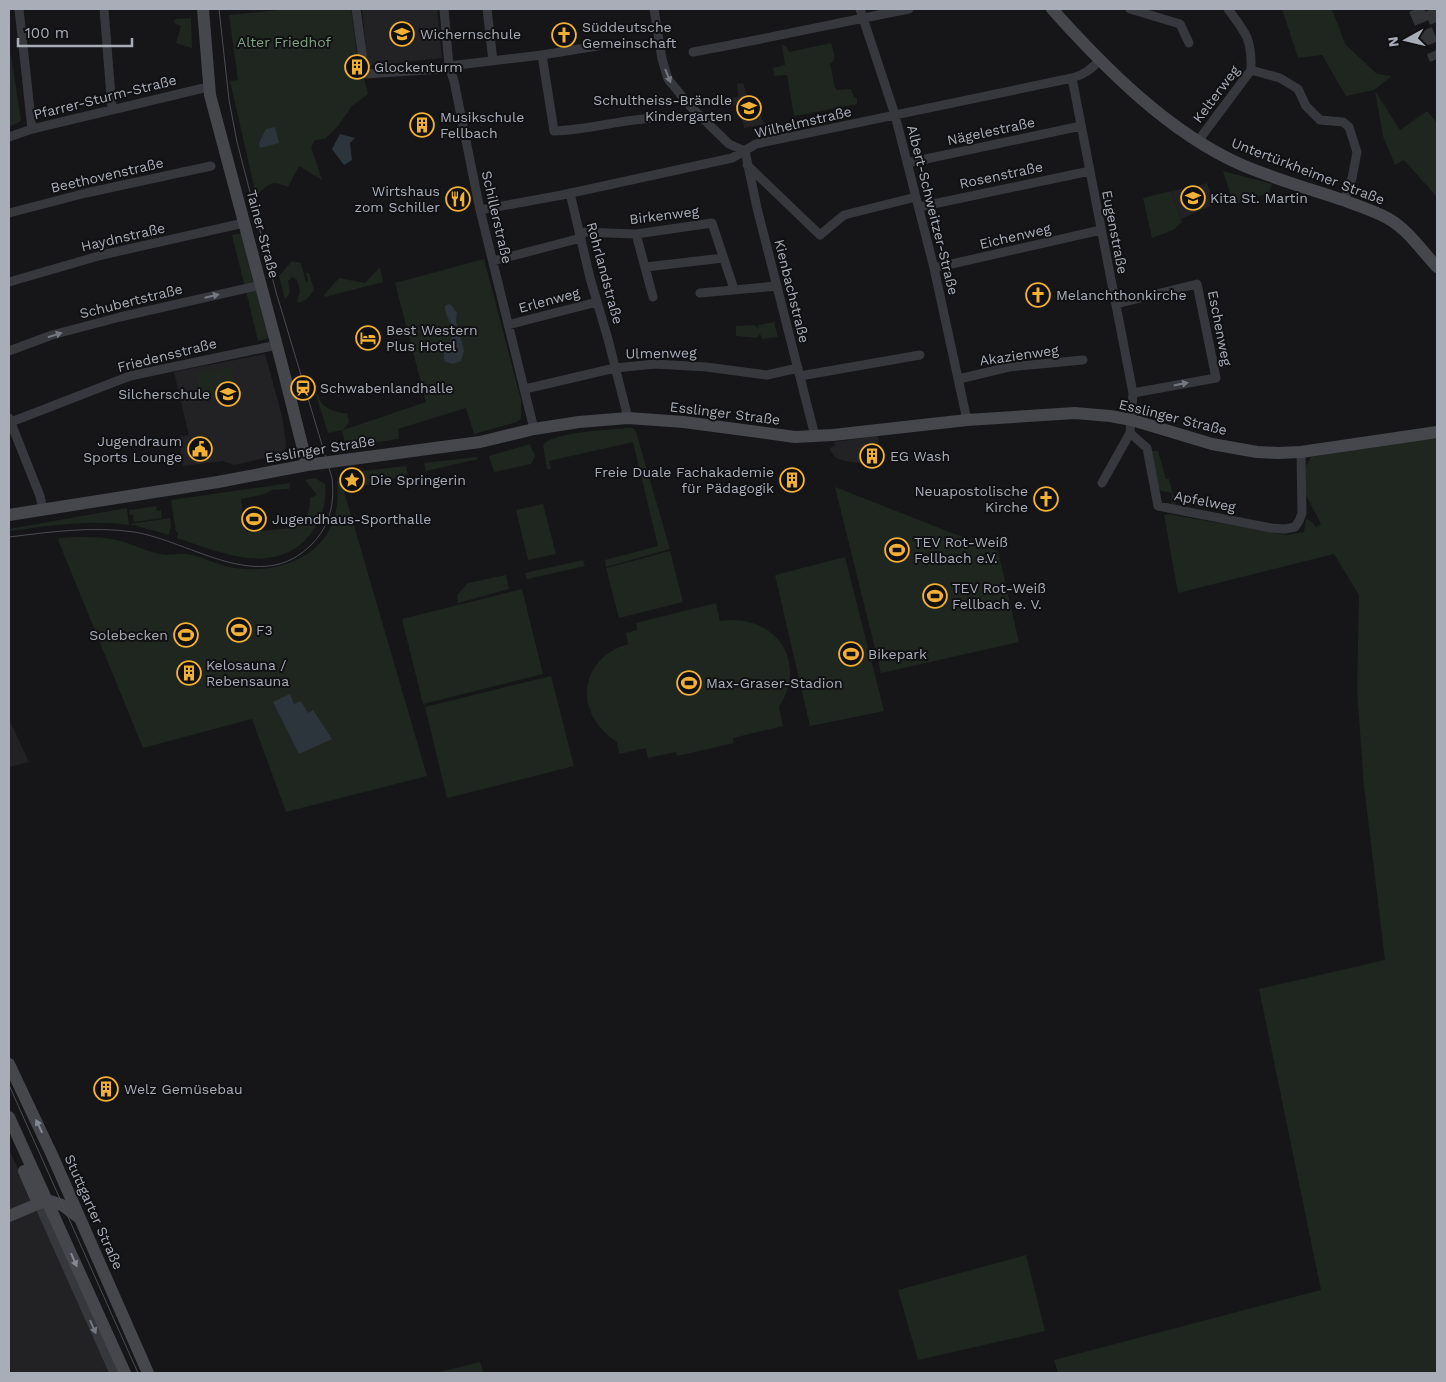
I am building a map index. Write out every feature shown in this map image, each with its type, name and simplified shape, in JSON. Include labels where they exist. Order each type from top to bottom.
[{"type":"main road","name":"Tainer Straße","points":[[203,9],[208,87],[307,465]]},
{"type":"main road","name":"Untertürkheimer Straße","points":[[1052,9],[1099,61],[1150,105],[1198,141],[1243,165],[1344,200],[1389,219],[1401,228],[1437,267]]},
{"type":"main road","name":"Esslinger Straße","points":[[9,515],[218,482],[307,465],[480,442],[534,429],[579,422],[628,418],[684,422],[774,435],[815,436],[967,420],[1075,413],[1110,416],[1131,427],[1212,444],[1257,452],[1278,453],[1301,452],[1437,432]]},
{"type":"main road","name":"Stuttgarter Straße","points":[[9,1064],[148,1373]]},
{"type":"main road","points":[[9,1117],[42,1201]]},
{"type":"main road","points":[[9,1138],[126,1373]]},
{"type":"main road","points":[[9,1216],[42,1201],[54,1188],[58,1171]]},
{"type":"main road","points":[[42,1201],[62,1204],[80,1219]]},
{"type":"street","points":[[19,9],[32,129]]},
{"type":"street","points":[[104,9],[112,109]]},
{"type":"street","points":[[356,9],[365,74],[442,69],[449,66],[542,55],[603,45]]},
{"type":"street","name":"Schillerstraße","points":[[444,9],[449,66],[454,81],[480,210],[534,429]]},
{"type":"street","points":[[488,9],[493,61]]},
{"type":"street","points":[[654,9],[662,59],[668,79],[690,106],[729,144],[745,152]]},
{"type":"street","points":[[693,52],[764,39],[861,13],[909,9]]},
{"type":"street","points":[[1130,9],[1180,24],[1189,43]]},
{"type":"street","name":"Kelterweg","points":[[1198,141],[1251,70],[1252,57],[1248,37],[1228,9]]},
{"type":"street","name":"Albert-Schweitzer-Straße","points":[[861,13],[895,115],[919,207],[967,420]]},
{"type":"street","points":[[542,55],[554,131],[574,131],[642,118],[657,118]]},
{"type":"street","name":"Wilhelmstraße","points":[[480,210],[570,193],[732,158],[756,144],[1081,76],[1099,61]]},
{"type":"street","points":[[1251,70],[1280,78],[1298,89],[1306,106],[1320,120],[1343,122],[1349,127],[1357,152],[1352,178],[1344,200]]},
{"type":"street","name":"Eugenstraße","points":[[1072,78],[1133,393],[1131,427],[1102,482]]},
{"type":"street","name":"Pfarrer-Sturm-Straße","points":[[9,137],[32,129],[208,87]]},
{"type":"street","name":"Nägelestraße","points":[[907,163],[1081,126]]},
{"type":"street","name":"Kienbachstraße","points":[[745,152],[776,286],[815,436]]},
{"type":"street","points":[[747,165],[820,235],[844,215],[916,196]]},
{"type":"street","name":"Beethovenstraße","points":[[9,213],[96,191],[211,166]]},
{"type":"street","name":"Rosenstraße","points":[[919,207],[1090,171]]},
{"type":"street","name":"Rohrlandstraße","points":[[570,193],[628,418]]},
{"type":"street","name":"Haydnstraße","points":[[9,282],[102,255],[244,223]]},
{"type":"street","name":"Birkenweg","points":[[492,260],[581,235],[636,234],[712,223],[734,289]]},
{"type":"street","name":"Eichenweg","points":[[934,268],[1101,230]]},
{"type":"street","points":[[636,234],[652,298]]},
{"type":"street","points":[[646,268],[723,258]]},
{"type":"street","name":"Eschenweg","points":[[1116,304],[1197,284],[1216,378],[1133,393]]},
{"type":"street","name":"Schubertstraße","points":[[9,351],[52,335],[100,322],[261,285]]},
{"type":"street","points":[[700,293],[776,286]]},
{"type":"street","name":"Erlenweg","points":[[508,325],[597,302]]},
{"type":"street","name":"Friedensstraße","points":[[10,419],[130,376],[277,345]]},
{"type":"street","name":"Ulmenweg","points":[[525,389],[614,368],[655,364],[706,366],[767,375],[920,355]]},
{"type":"street","name":"Akazienweg","points":[[959,378],[1009,367],[1083,360]]},
{"type":"street","points":[[10,419],[40,496],[43,510]]},
{"type":"street","name":"Apfelweg","points":[[1131,427],[1147,448],[1158,506],[1285,529],[1295,527],[1300,521],[1302,513],[1301,452]]},
{"type":"street","points":[[42,1201],[114,1373]]},
{"type":"shaded area","name":"Wichernschule","points":[[362,9],[437,9],[442,58],[368,66]]},
{"type":"shaded area","name":"Schultheiss-Brändle Kindergarten","points":[[743,83],[748,99],[761,111],[759,113],[765,124],[744,128],[740,105],[732,105],[730,98],[738,97],[737,84]]},
{"type":"shaded area","points":[[275,127],[279,143],[260,148],[259,143],[266,129]]},
{"type":"shaded area","points":[[340,134],[355,138],[350,143],[352,160],[344,165],[332,149]]},
{"type":"shaded area","name":"Kita St. Martin","points":[[1207,183],[1215,204],[1181,219],[1171,191]]},
{"type":"shaded area","points":[[448,304],[457,313],[456,321],[464,351],[461,361],[453,364],[445,362],[444,358],[445,350],[453,335],[452,326],[445,311],[445,306]]},
{"type":"shaded area","name":"Silcherschule","points":[[265,354],[282,416],[286,443],[285,452],[234,465],[223,461],[183,466],[178,437],[189,435],[174,372]]},
{"type":"shaded area","points":[[878,436],[881,461],[878,464],[845,461],[836,458],[831,452],[830,448],[835,446],[834,442]]},
{"type":"shaded area","points":[[290,694],[294,704],[301,701],[308,713],[313,710],[332,739],[299,754],[273,702]]},
{"type":"shaded area","points":[[9,719],[29,762],[9,767]]},
{"type":"shaded area","points":[[9,1149],[114,1373],[9,1373]]},
{"type":"green space","name":"Alter Friedhof","points":[[288,9],[351,9],[359,69],[363,74],[368,94],[352,106],[338,126],[325,139],[315,140],[311,147],[322,180],[299,166],[288,187],[273,183],[256,195],[230,81],[238,80],[229,15]]},
{"type":"green space","points":[[1282,9],[1332,9],[1345,44],[1377,74],[1392,76],[1374,90],[1346,96],[1322,55],[1298,58]]},
{"type":"green space","points":[[191,18],[192,48],[176,43],[181,26],[174,23],[175,19]]},
{"type":"green space","points":[[831,43],[834,60],[830,64],[835,88],[837,90],[851,89],[854,97],[857,98],[857,104],[794,116],[787,75],[774,76],[773,68],[785,65],[782,45],[786,46],[789,52]]},
{"type":"green space","points":[[9,55],[11,55],[21,121],[9,127]]},
{"type":"green space","points":[[1375,91],[1400,130],[1427,111],[1437,123],[1437,197],[1404,160],[1395,165],[1383,136]]},
{"type":"green space","points":[[1223,171],[1272,184],[1269,193],[1234,205]]},
{"type":"green space","points":[[1171,191],[1182,222],[1173,230],[1152,238],[1143,198]]},
{"type":"green space","points":[[243,233],[257,285],[245,287],[232,235]]},
{"type":"green space","points":[[484,259],[521,400],[521,419],[517,422],[474,434],[466,408],[398,429],[399,439],[346,447],[342,430],[328,433],[316,395],[318,394],[320,401],[329,409],[347,413],[349,422],[343,430],[426,402],[395,283]]},
{"type":"green space","points":[[292,261],[301,263],[306,282],[308,281],[306,273],[309,273],[314,290],[307,299],[299,303],[297,301],[300,291],[297,280],[292,277],[288,281],[290,293],[285,299],[279,276]]},
{"type":"green space","points":[[380,267],[383,282],[325,297],[324,295],[339,278],[365,283]]},
{"type":"green space","points":[[246,291],[258,291],[270,338],[258,341]]},
{"type":"green space","points":[[774,322],[778,337],[762,339],[760,334],[757,338],[736,336],[736,326],[754,325],[759,328],[758,325]]},
{"type":"green space","points":[[233,367],[237,394],[200,400],[196,374]]},
{"type":"green space","points":[[633,428],[636,432],[670,549],[606,567],[605,560],[658,546],[633,442],[549,461],[551,469],[547,469],[543,445],[557,437],[569,434]]},
{"type":"green space","points":[[1437,438],[1437,1373],[1058,1373],[1054,1360],[1321,1290],[1259,989],[1385,960],[1364,786],[1357,691],[1359,595],[1334,554],[1178,593],[1164,515],[1168,514],[1286,535],[1304,532],[1306,519],[1311,521],[1316,527],[1321,524],[1306,495],[1306,466],[1311,457],[1373,446]]},
{"type":"green space","points":[[530,444],[535,456],[531,464],[494,472],[489,456]]},
{"type":"green space","points":[[1150,451],[1158,451],[1166,479],[1169,479],[1177,508],[1172,504],[1172,493],[1157,490]]},
{"type":"green space","points":[[477,457],[478,459],[426,471],[424,463]]},
{"type":"green space","points":[[406,466],[408,475],[350,489],[347,473]]},
{"type":"green space","points":[[315,478],[325,484],[325,497],[321,516],[316,527],[298,546],[283,554],[266,558],[248,558],[212,550],[177,538],[178,532],[176,532],[171,500],[290,483],[289,489],[272,490],[265,494],[241,499],[245,530],[247,532],[294,528],[307,516],[310,498],[317,495],[305,480]]},
{"type":"green space","name":"F3","points":[[337,481],[341,481],[427,776],[286,812],[252,719],[143,748],[58,540],[59,538],[102,538],[122,541],[160,554],[192,555],[230,567],[263,569],[280,566],[310,552],[322,541],[331,528],[338,496]]},
{"type":"green space","name":"TEV Rot-Weiß Fellbach e. V.","points":[[835,487],[998,551],[1019,642],[881,673]]},
{"type":"green space","points":[[543,504],[556,554],[528,560],[516,510]]},
{"type":"green space","points":[[156,506],[157,511],[161,510],[162,518],[134,522],[133,515],[130,515],[129,510]]},
{"type":"green space","points":[[127,508],[129,525],[84,523],[9,531],[9,529]]},
{"type":"green space","points":[[170,518],[169,535],[130,524]]},
{"type":"green space","points":[[670,551],[683,602],[619,618],[606,568]]},
{"type":"green space","points":[[845,557],[884,711],[810,726],[775,575]]},
{"type":"green space","points":[[583,560],[585,566],[527,579],[525,573]]},
{"type":"green space","points":[[506,575],[509,589],[458,603],[457,595],[468,583]]},
{"type":"green space","points":[[522,589],[543,674],[423,704],[402,619]]},
{"type":"green space","name":"Max-Graser-Stadion","points":[[716,603],[720,621],[739,620],[756,624],[770,632],[781,643],[788,657],[790,673],[787,689],[779,707],[783,726],[733,738],[734,743],[677,756],[676,752],[648,758],[646,748],[619,754],[617,742],[603,730],[593,717],[588,703],[587,688],[591,674],[599,662],[611,651],[628,644],[626,633],[637,630],[636,623]]},
{"type":"green space","points":[[551,676],[574,766],[447,798],[425,707]]},
{"type":"green space","points":[[1026,1255],[1045,1331],[918,1360],[898,1290]]},
{"type":"green space","points":[[480,1362],[484,1373],[435,1373]]},
{"type":"tunnel","points":[[1416,9],[1437,59]]},
{"type":"tunnel","points":[[1432,9],[1437,22]]},
{"type":"tram line","points":[[9,537],[55,532],[118,530],[156,537],[225,561],[248,566],[271,566],[292,559],[312,544],[327,522],[332,505],[332,478],[276,292],[237,142],[229,100],[219,9]]},
{"type":"tram line","points":[[9,1085],[138,1373]]},
{"type":"place","name":"Wichernschule","points":[[402,34]]},
{"type":"place","name":"Süddeutsche Gemeinschaft","points":[[564,35]]},
{"type":"place","name":"Glockenturm","points":[[357,67]]},
{"type":"place","name":"Schultheiss-Brändle Kindergarten","points":[[749,108]]},
{"type":"place","name":"Musikschule Fellbach","points":[[422,125]]},
{"type":"place","name":"Kita St. Martin","points":[[1193,198]]},
{"type":"place","name":"Wirtshaus zom Schiller","points":[[458,199]]},
{"type":"place","name":"Melanchthonkirche","points":[[1038,295]]},
{"type":"place","name":"Best Western Plus Hotel","points":[[368,338]]},
{"type":"place","name":"Schwabenlandhalle","points":[[303,388]]},
{"type":"place","name":"Silcherschule","points":[[228,394]]},
{"type":"place","name":"Jugendraum Sports Lounge","points":[[200,449]]},
{"type":"place","name":"EG Wash","points":[[872,456]]},
{"type":"place","name":"Die Springerin","points":[[352,480]]},
{"type":"place","name":"Freie Duale Fachakademie für Pädagogik","points":[[792,480]]},
{"type":"place","name":"Neuapostolische Kirche","points":[[1046,499]]},
{"type":"place","name":"Jugendhaus-Sporthalle","points":[[254,519]]},
{"type":"place","name":"TEV Rot-Weiß Fellbach e.V.","points":[[897,550]]},
{"type":"place","name":"TEV Rot-Weiß Fellbach e. V.","points":[[935,596]]},
{"type":"place","name":"F3","points":[[239,630]]},
{"type":"place","name":"Solebecken","points":[[186,635]]},
{"type":"place","name":"Bikepark","points":[[851,654]]},
{"type":"place","name":"Kelosauna / Rebensauna","points":[[189,673]]},
{"type":"place","name":"Max-Graser-Stadion","points":[[689,683]]},
{"type":"place","name":"Welz Gemüsebau","points":[[106,1089]]}]
